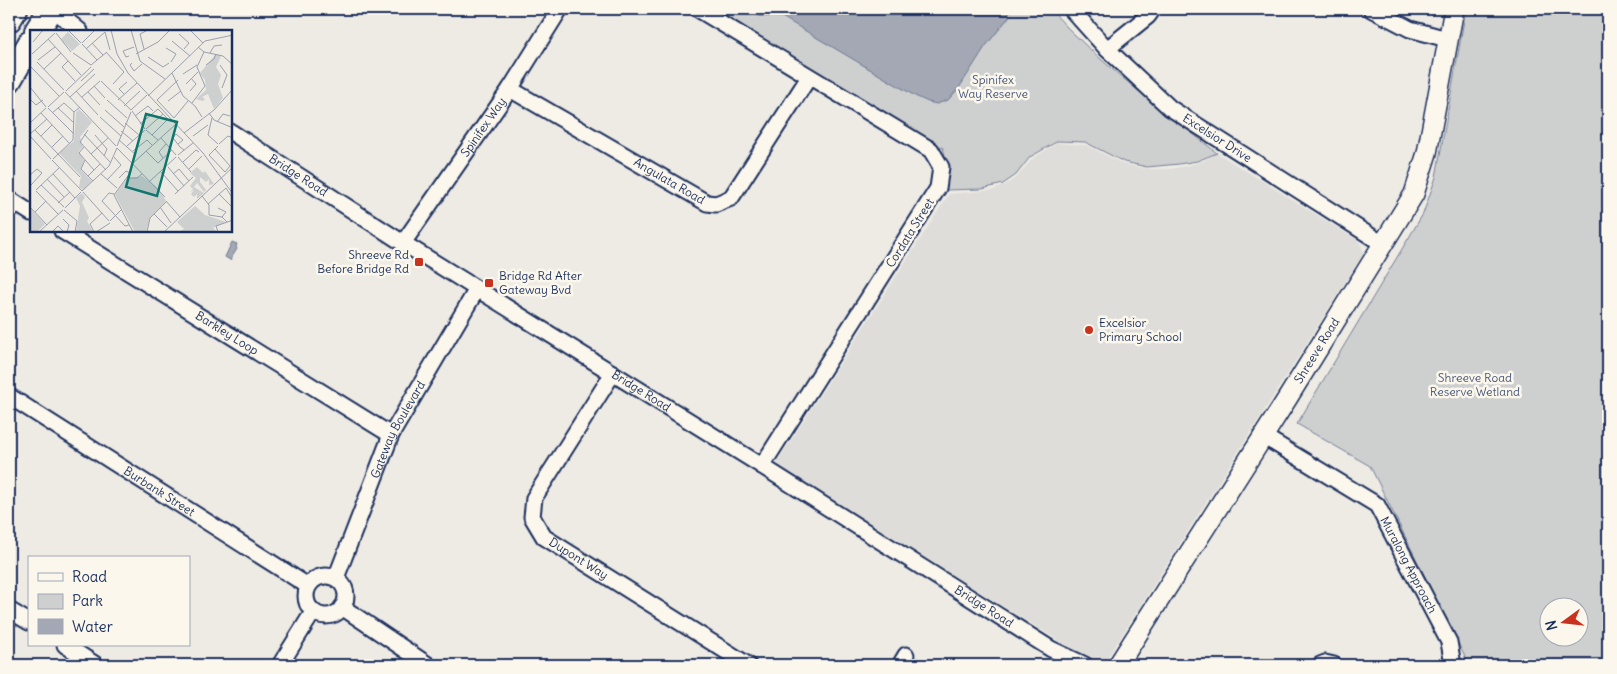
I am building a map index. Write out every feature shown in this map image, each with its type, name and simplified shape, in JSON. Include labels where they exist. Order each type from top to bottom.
[{"type":"main road","points":[[9,80],[30,46]]},
{"type":"street","name":"Spinifex Way","points":[[403,243],[510,89],[560,9]]},
{"type":"street","name":"Cordata Street","points":[[698,9],[931,150],[941,167],[938,188],[762,466]]},
{"type":"street","name":"Excelsior Drive","points":[[1070,9],[1107,49],[1170,108],[1383,244]]},
{"type":"street","points":[[1107,49],[1148,16],[1153,9]]},
{"type":"street","points":[[1371,9],[1410,29],[1447,39]]},
{"type":"street","name":"Shreeve Road","points":[[1118,665],[1414,194],[1424,161],[1454,9]]},
{"type":"street","points":[[12,13],[43,25],[74,30]]},
{"type":"street","name":"Angulata Road","points":[[510,89],[706,203],[716,204],[731,198],[809,77]]},
{"type":"street","name":"Bridge Road","points":[[232,133],[403,243],[762,466],[1051,649],[1085,665]]},
{"type":"street","points":[[9,199],[30,211]]},
{"type":"street","name":"Barkley Loop","points":[[64,232],[392,435]]},
{"type":"street","name":"Gateway Boulevard","points":[[336,578],[392,435],[477,289]]},
{"type":"street","name":"Dupont Way","points":[[613,373],[534,498],[532,517],[544,537],[748,665]]},
{"type":"street","name":"Burbank Street","points":[[9,396],[308,586]]},
{"type":"street","name":"Muralong Approach","points":[[1263,436],[1377,505],[1449,642],[1453,665]]},
{"type":"street","points":[[319,577],[336,578],[345,590],[346,596],[342,607],[338,612],[331,615],[324,616],[313,612],[306,600],[308,586],[319,577]]},
{"type":"street","points":[[342,607],[428,665]]},
{"type":"street","points":[[9,610],[28,621]]},
{"type":"street","points":[[280,665],[313,612]]},
{"type":"street","points":[[67,646],[96,665]]},
{"type":"street","name":"Bridge Road","points":[[1051,649],[1067,665]]},
{"type":"street","points":[[1320,665],[1324,663],[1334,665]]},
{"type":"shaded area","name":"Excelsior Primary School","points":[[1057,143],[1086,145],[1123,164],[1149,169],[1170,169],[1186,166],[1203,161],[1217,153],[1359,241],[1364,253],[1103,665],[1098,665],[775,465],[949,194],[993,190],[1005,185],[1017,177],[1032,159]]},
{"type":"green space","name":"Spinifex Way Reserve","points":[[717,9],[1050,9],[1109,67],[1217,153],[1197,161],[1147,167],[1124,162],[1085,142],[1058,141],[1030,157],[1016,175],[1003,184],[982,189],[946,190],[947,162],[943,148]]},
{"type":"green space","name":"Shreeve Road Reserve Wetland","points":[[1466,9],[1608,9],[1608,665],[1469,665],[1370,466],[1297,424],[1423,214],[1436,177]]},
{"type":"water","points":[[742,9],[1009,9],[1009,17],[985,47],[959,88],[948,100],[937,104],[915,96],[782,17],[760,16]]},
{"type":"water","points":[[232,242],[237,244],[237,249],[230,260],[225,257]]},
{"type":"place","name":"Shreeve Rd Before Bridge Rd","points":[[419,262]]},
{"type":"place","name":"Bridge Rd After Gateway Bvd","points":[[489,283]]},
{"type":"place","name":"Excelsior Primary School","points":[[1089,330]]}]
